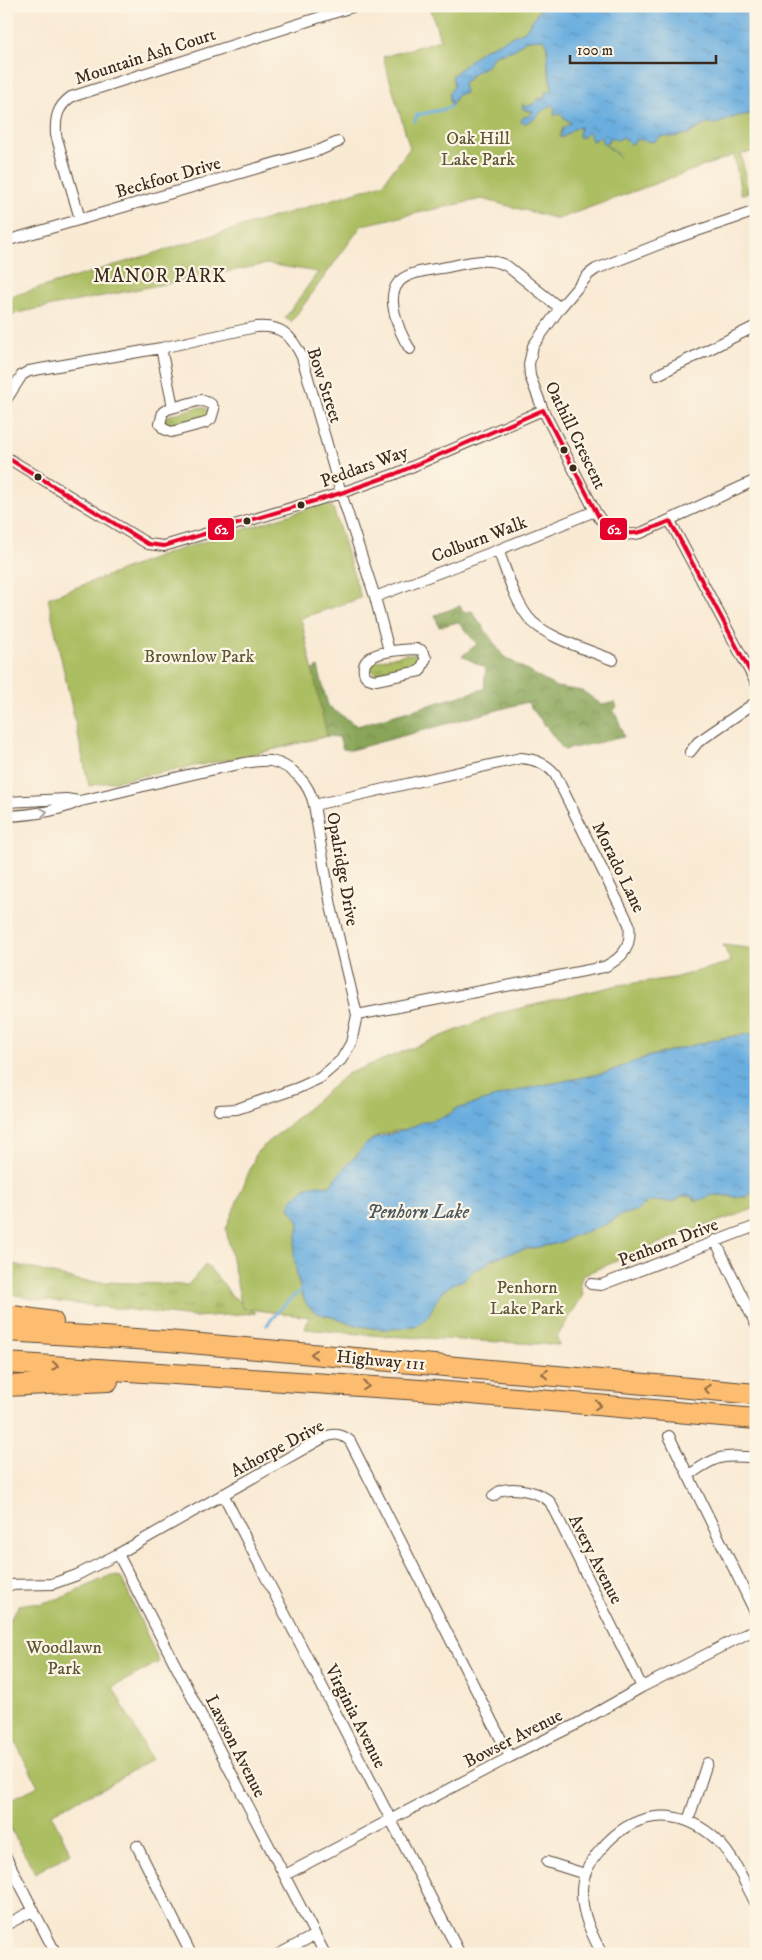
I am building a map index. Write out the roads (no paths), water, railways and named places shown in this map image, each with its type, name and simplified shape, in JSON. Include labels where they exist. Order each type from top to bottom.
[{"type":"highway","points":[[6,1315],[168,1341]]},
{"type":"highway","name":"Highway 111","points":[[6,1331],[168,1341],[756,1394]]},
{"type":"highway","name":"Highway 111","points":[[6,1363],[436,1391],[756,1419]]},
{"type":"highway","points":[[6,1386],[247,1378]]},
{"type":"street","name":"Mountain Ash Court","points":[[80,219],[56,135],[55,121],[58,110],[64,102],[71,97],[355,6]]},
{"type":"street","name":"Beckfoot Drive","points":[[6,241],[320,150],[338,142]]},
{"type":"street","name":"Oathill Crescent","points":[[756,211],[670,240],[596,269],[589,274],[560,308],[533,346],[530,359],[530,376],[543,410],[595,511],[602,523],[611,530],[631,536],[670,521],[756,480]]},
{"type":"street","points":[[410,349],[397,326],[392,290],[397,283],[406,277],[421,272],[480,260],[499,262],[507,266],[560,308]]},
{"type":"street","points":[[657,375],[756,326]]},
{"type":"street","name":"Bow Street","points":[[6,400],[22,375],[29,371],[160,348],[261,327],[276,328],[286,334],[291,338],[302,357],[341,493],[375,597],[389,651]]},
{"type":"street","points":[[160,348],[173,407]]},
{"type":"street","points":[[201,400],[212,404],[214,409],[211,419],[206,423],[170,432],[160,424],[160,418],[163,412],[173,407],[201,400]]},
{"type":"street","name":"Peddars Way","points":[[6,457],[148,544],[164,546],[341,493],[395,474],[543,410]]},
{"type":"street","name":"Colburn Walk","points":[[375,597],[595,511]]},
{"type":"street","points":[[670,521],[756,683]]},
{"type":"street","points":[[498,550],[521,607],[538,627],[545,632],[613,660]]},
{"type":"street","points":[[416,648],[421,650],[426,658],[420,671],[376,680],[365,676],[365,661],[370,657],[389,651],[416,648]]},
{"type":"street","points":[[690,752],[698,742],[756,702]]},
{"type":"street","name":"Morado Lane","points":[[314,805],[521,758],[538,761],[551,769],[555,774],[629,924],[628,943],[622,956],[604,967],[357,1016]]},
{"type":"street","name":"Opalridge Drive","points":[[6,816],[43,812],[80,801],[259,760],[278,763],[295,772],[307,787],[314,805],[331,903],[357,1016],[351,1043],[341,1060],[320,1078],[298,1088],[237,1109],[219,1110]]},
{"type":"street","name":"Opalridge Drive","points":[[6,802],[66,799],[80,801]]},
{"type":"street","name":"Penhorn Drive","points":[[591,1284],[601,1285],[715,1240],[756,1226]]},
{"type":"street","points":[[715,1240],[756,1325]]},
{"type":"street","name":"Athorpe Drive","points":[[6,1585],[43,1585],[61,1582],[118,1554],[330,1434],[340,1434],[350,1441],[510,1757]]},
{"type":"street","points":[[669,1436],[756,1614]]},
{"type":"street","points":[[688,1476],[716,1458],[725,1456],[756,1458]]},
{"type":"street","name":"Avery Avenue","points":[[493,1496],[503,1490],[529,1491],[545,1497],[550,1502],[642,1687]]},
{"type":"street","name":"Virginia Avenue","points":[[223,1494],[460,1954]]},
{"type":"street","name":"Lawson Avenue","points":[[118,1554],[325,1954]]},
{"type":"street","name":"Bowser Avenue","points":[[285,1875],[756,1629]]},
{"type":"street","points":[[688,1821],[707,1763]]},
{"type":"street","points":[[602,1954],[587,1925],[582,1888],[585,1874],[591,1862],[608,1841],[627,1826],[647,1818],[664,1816],[688,1821],[711,1834],[721,1844],[740,1873],[756,1904]]},
{"type":"street","points":[[137,1846],[191,1954]]},
{"type":"street","points":[[6,1857],[56,1954]]},
{"type":"street","points":[[547,1862],[585,1874]]},
{"type":"street","points":[[6,1925],[34,1910]]},
{"type":"street","points":[[279,1954],[315,1935]]},
{"type":"water","points":[[542,6],[756,6],[756,113],[737,116],[716,124],[708,123],[688,134],[672,137],[661,136],[653,142],[636,139],[634,143],[630,144],[623,137],[618,140],[611,138],[605,144],[620,157],[602,142],[601,136],[592,141],[589,131],[583,137],[579,137],[580,127],[560,138],[563,128],[571,123],[560,114],[554,115],[555,108],[552,105],[525,123],[520,121],[524,117],[530,116],[533,111],[523,109],[522,104],[527,107],[535,103],[539,98],[544,99],[545,92],[551,92],[547,45],[544,39],[526,40],[514,50],[497,54],[487,66],[470,75],[468,80],[464,81],[465,93],[457,95],[451,106],[449,94],[454,86],[452,76],[481,51],[525,31]]},
{"type":"water","name":"Penhorn Lake","points":[[756,1033],[756,1194],[750,1193],[747,1197],[713,1195],[697,1201],[690,1196],[683,1196],[675,1201],[649,1201],[638,1210],[619,1216],[605,1225],[559,1243],[517,1251],[492,1259],[483,1267],[474,1270],[464,1280],[453,1284],[445,1290],[439,1296],[424,1321],[414,1326],[385,1329],[364,1327],[320,1314],[306,1303],[296,1272],[294,1247],[299,1225],[297,1218],[291,1211],[291,1202],[309,1187],[330,1185],[370,1141],[445,1116],[456,1109],[524,1089],[605,1073],[647,1057],[722,1038]]},
{"type":"waterway","points":[[415,121],[417,115],[451,106]]},
{"type":"waterway","points":[[267,1325],[279,1310],[304,1287]]},
{"type":"district","name":"MANOR PARK","points":[[160,275]]},
{"type":"park label","name":"Oak Hill Lake Park","points":[[478,148]]},
{"type":"park label","name":"Brownlow Park","points":[[199,656]]},
{"type":"park label","name":"Penhorn Lake Park","points":[[527,1297]]},
{"type":"park label","name":"Woodlawn Park","points":[[64,1657]]}]
